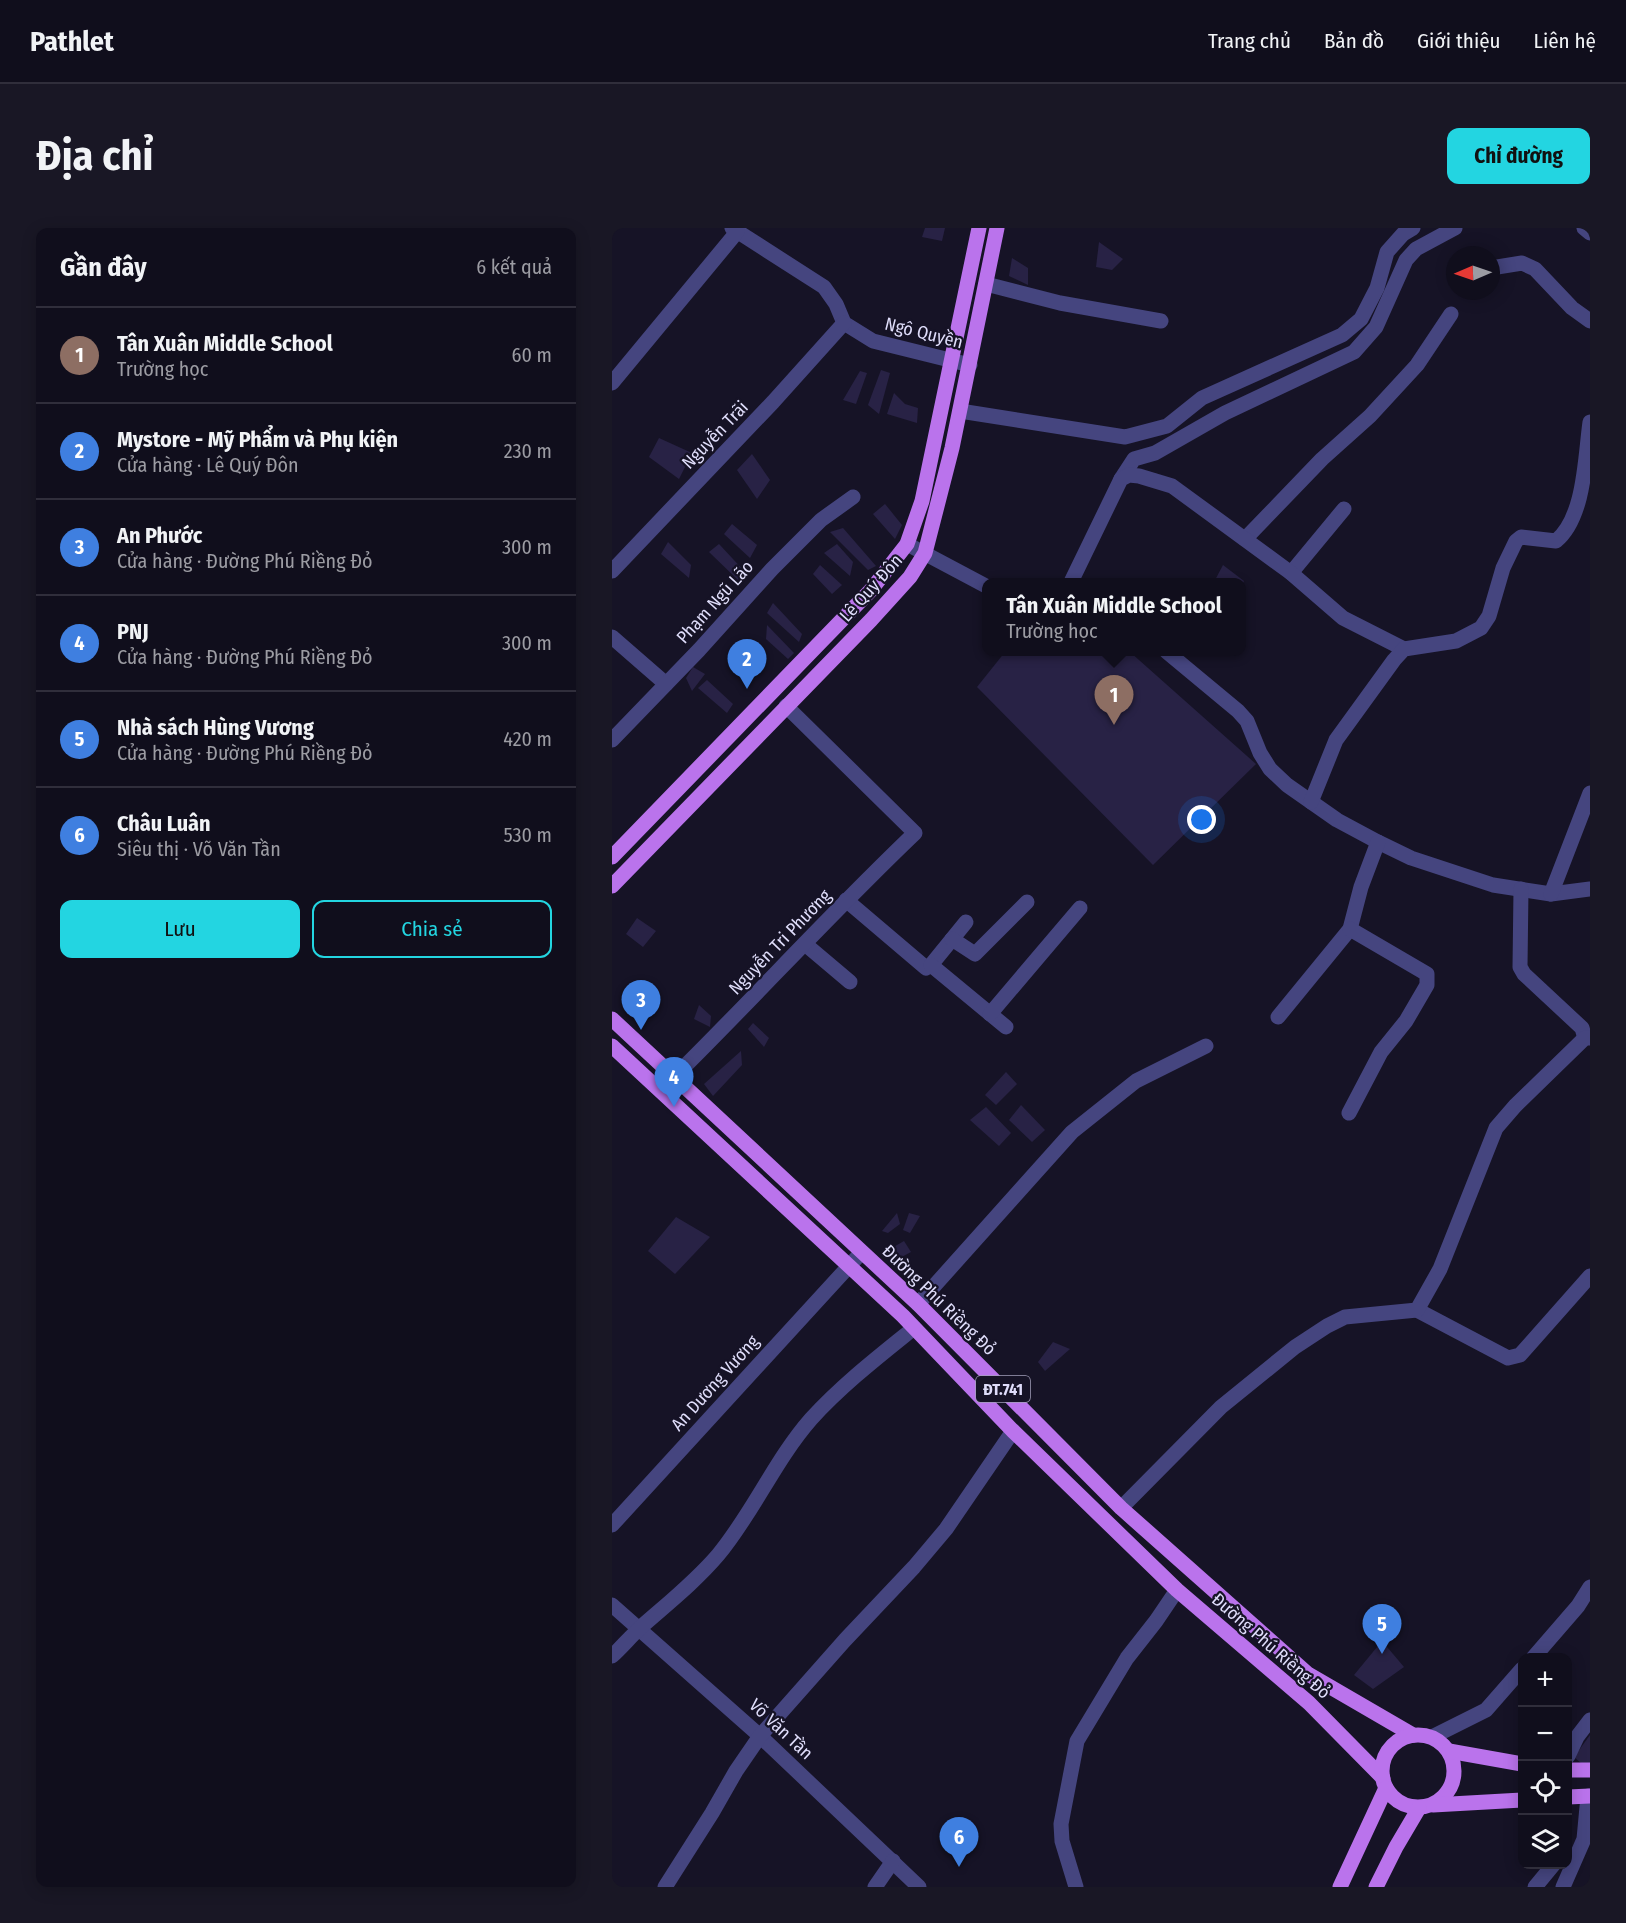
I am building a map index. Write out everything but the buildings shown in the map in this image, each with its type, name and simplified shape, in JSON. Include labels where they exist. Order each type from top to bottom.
[{"type":"main road","name":"Lê Quý Đôn","points":[[612,857],[871,590],[907,544],[922,501],[979,228]]},
{"type":"main road","name":"Lê Quý Đôn","points":[[612,886],[910,577],[925,553],[952,448],[997,228]]},
{"type":"main road","name":"Đường Phú Riềng Đỏ","points":[[612,1019],[918,1304],[1121,1508],[1308,1674],[1413,1735]]},
{"type":"main road","name":"Đường Phú Riềng Đỏ","points":[[612,1046],[914,1328],[1013,1431],[1177,1590],[1309,1703],[1384,1783]]},
{"type":"main road","points":[[1340,1887],[1384,1783],[1382,1768],[1388,1750],[1403,1737],[1413,1735],[1432,1737],[1449,1751],[1454,1769],[1451,1788],[1443,1798],[1426,1806],[1396,1847],[1376,1887]]},
{"type":"main road","points":[[1449,1751],[1518,1763]]},
{"type":"main road","points":[[1572,1770],[1590,1770]]},
{"type":"main road","points":[[1384,1783],[1400,1803],[1426,1806],[1518,1800]]},
{"type":"main road","points":[[1572,1797],[1589,1796]]},
{"type":"street","points":[[960,411],[1125,437],[1167,426],[1202,398],[1342,335],[1361,319],[1377,288],[1387,252],[1403,234],[1413,228]]},
{"type":"street","points":[[1073,578],[1121,479],[1134,459],[1155,453],[1225,413],[1354,352],[1376,327],[1406,260],[1416,249],[1455,228]]},
{"type":"street","points":[[1584,228],[1590,233]]},
{"type":"street","points":[[612,383],[735,230],[824,287],[836,304],[844,323]]},
{"type":"street","points":[[1500,267],[1522,263],[1535,269],[1572,308],[1590,321]]},
{"type":"street","points":[[986,284],[1060,303],[1161,321]]},
{"type":"street","points":[[1245,539],[1322,459],[1370,416],[1417,364],[1451,314]]},
{"type":"street","name":"Ngô Quyền","points":[[844,323],[873,341],[970,365]]},
{"type":"street","name":"Nguyễn Trãi","points":[[612,571],[773,402],[844,323]]},
{"type":"street","points":[[1317,346],[1324,367]]},
{"type":"street","points":[[1311,802],[1336,740],[1394,660],[1404,650],[1456,640],[1481,628],[1489,616],[1503,568],[1516,541],[1521,537],[1556,541],[1562,536],[1573,521],[1579,504],[1590,422]]},
{"type":"street","points":[[1121,479],[1129,475],[1172,486],[1291,573],[1343,618],[1404,650]]},
{"type":"street","name":"Phạm Ngũ Lão","points":[[612,740],[812,528],[853,497]]},
{"type":"street","points":[[1291,573],[1344,509]]},
{"type":"street","points":[[907,544],[982,583]]},
{"type":"street","points":[[612,638],[666,684]]},
{"type":"street","points":[[1173,656],[1238,711],[1246,721],[1270,769],[1287,785],[1338,820],[1411,858],[1470,879],[1551,894],[1590,889]]},
{"type":"street","name":"Nguyễn Tri Phương","points":[[674,1077],[759,993],[846,900],[915,833],[786,706]]},
{"type":"street","points":[[1551,894],[1590,793]]},
{"type":"street","points":[[1278,1017],[1350,929],[1361,887],[1378,842]]},
{"type":"street","points":[[1417,1310],[1440,1269],[1496,1128],[1515,1106],[1587,1038],[1582,1028],[1524,974],[1520,967],[1521,889]]},
{"type":"street","points":[[846,900],[923,968],[931,965],[966,922]]},
{"type":"street","points":[[952,939],[975,954],[1027,902]]},
{"type":"street","points":[[990,1014],[1080,908]]},
{"type":"street","points":[[1349,1113],[1381,1052],[1406,1022],[1427,985],[1428,979],[1427,974],[1350,929]]},
{"type":"street","points":[[805,944],[850,982]]},
{"type":"street","points":[[931,965],[1006,1028]]},
{"type":"street","points":[[918,1304],[1072,1132],[1136,1081],[1206,1046]]},
{"type":"street","name":"An Dương Vương","points":[[612,1525],[861,1252]]},
{"type":"street","points":[[1121,1508],[1221,1407],[1295,1347],[1345,1317],[1417,1310],[1508,1358],[1514,1358],[1520,1355],[1590,1276]]},
{"type":"street","points":[[612,1656],[639,1629],[676,1598],[717,1556],[747,1516],[810,1421],[843,1386],[914,1328]]},
{"type":"street","points":[[665,1887],[712,1813],[735,1771],[760,1736],[946,1529],[1013,1431]]},
{"type":"street","points":[[1537,1653],[1578,1606],[1590,1587]]},
{"type":"street","points":[[1076,1887],[1062,1840],[1061,1824],[1077,1741],[1127,1658],[1177,1590]]},
{"type":"street","name":"Võ Văn Tần","points":[[612,1605],[760,1736],[919,1887]]},
{"type":"street","points":[[1432,1737],[1486,1710],[1518,1674]]},
{"type":"street","points":[[1572,1748],[1590,1720]]},
{"type":"street","points":[[1563,1887],[1584,1839],[1589,1796]]},
{"type":"street","points":[[875,1887],[893,1862]]},
{"type":"street","points":[[1535,1887],[1550,1869]]},
{"type":"place","name":"Mystore - Mỹ Phẩm và Phụ kiện","points":[[747,689]]},
{"type":"place","name":"Tân Xuân Middle School","points":[[1114,725]]},
{"type":"place","name":"An Phước","points":[[641,1030]]},
{"type":"place","name":"PNJ","points":[[674,1107]]},
{"type":"place","name":"Nhà sách Hùng Vương","points":[[1382,1654]]},
{"type":"place","name":"Châu Luân","points":[[959,1867]]}]
